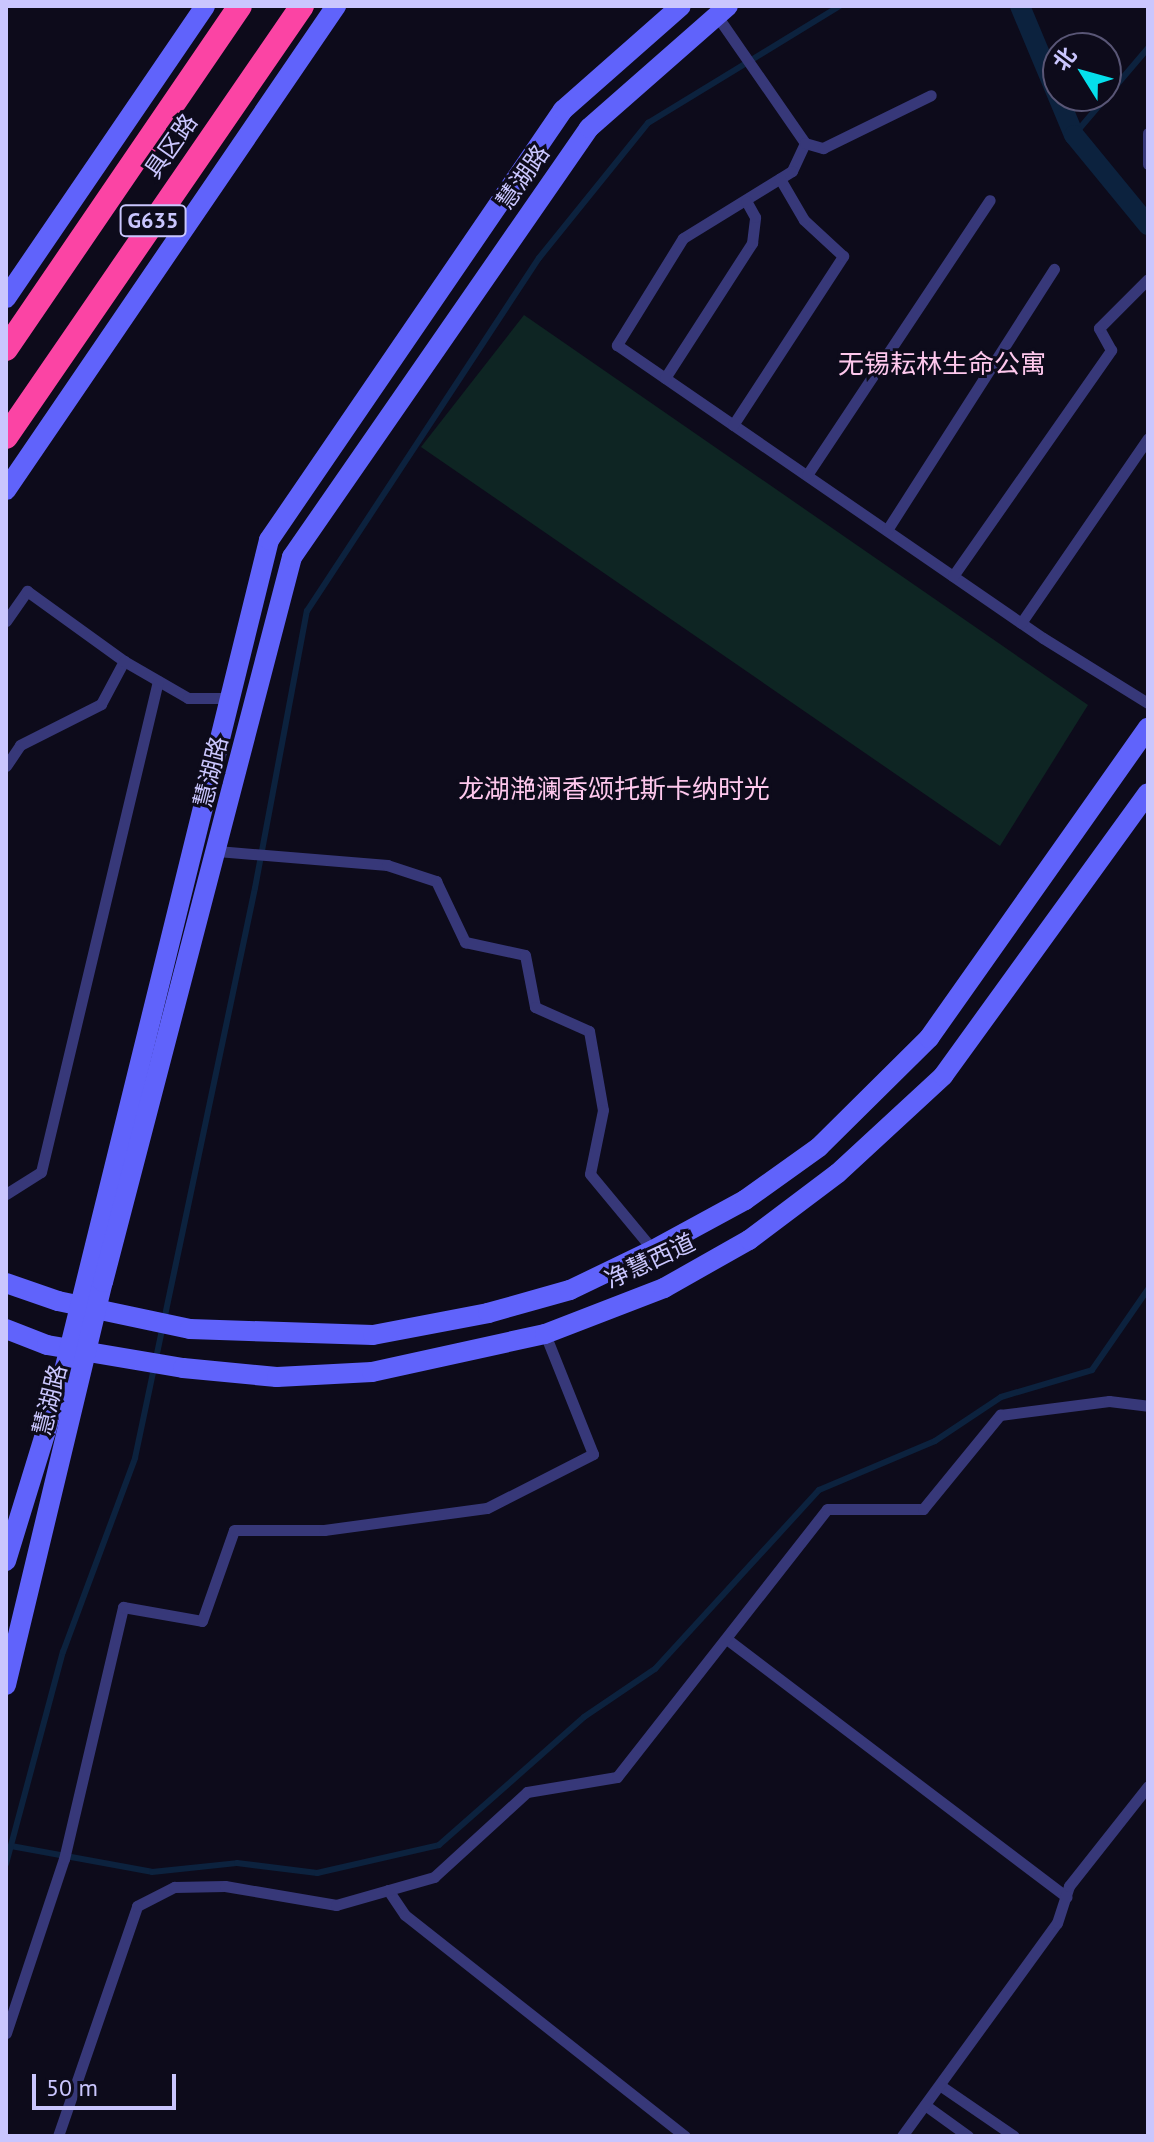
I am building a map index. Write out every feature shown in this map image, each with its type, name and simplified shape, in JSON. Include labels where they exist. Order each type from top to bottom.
[{"type":"highway","name":"具区路","points":[[6,349],[240,6]]},
{"type":"highway","name":"具区路","points":[[6,437],[302,6]]},
{"type":"street","points":[[6,298],[205,6]]},
{"type":"street","points":[[6,490],[336,6]]},
{"type":"street","name":"慧湖路","points":[[6,1685],[78,1350],[227,698],[269,540],[563,110],[681,6]]},
{"type":"street","name":"慧湖路","points":[[88,1308],[217,851],[292,557],[589,128],[721,9]]},
{"type":"street","name":"净慧西道","points":[[6,1283],[88,1308],[190,1329],[373,1335],[488,1313],[570,1290],[653,1250],[745,1200],[819,1147],[929,1038],[1101,799],[1148,727]]},
{"type":"street","name":"净慧西道","points":[[6,1329],[78,1350],[183,1368],[277,1377],[372,1372],[545,1334],[664,1288],[749,1240],[838,1173],[943,1076],[1148,793]]},
{"type":"street","name":"慧湖路","points":[[6,1561],[78,1350]]},
{"type":"lane","points":[[721,9],[741,54],[805,143],[823,148],[931,95]]},
{"type":"lane","points":[[1148,133],[1148,164]]},
{"type":"lane","points":[[805,143],[792,171],[683,238],[617,345],[1021,623],[1148,703]]},
{"type":"lane","points":[[733,425],[843,256],[804,220],[780,179]]},
{"type":"lane","points":[[807,475],[990,200]]},
{"type":"lane","points":[[665,378],[752,243],[755,217],[746,201]]},
{"type":"lane","points":[[887,530],[1054,269]]},
{"type":"lane","points":[[953,576],[1111,350],[1099,328],[1148,279]]},
{"type":"lane","points":[[1021,623],[1148,438]]},
{"type":"lane","points":[[6,621],[27,591],[124,661],[188,698],[227,698]]},
{"type":"lane","points":[[6,766],[20,745],[101,704],[124,661]]},
{"type":"lane","points":[[6,1194],[41,1172],[158,681]]},
{"type":"lane","points":[[217,851],[387,865],[436,881],[465,942],[525,955],[535,1007],[589,1031],[603,1110],[590,1174],[653,1250]]},
{"type":"lane","points":[[6,2033],[68,1845],[123,1607],[202,1621],[234,1530],[324,1530],[487,1508],[593,1454],[545,1334]]},
{"type":"lane","points":[[58,2136],[137,1906],[174,1887],[225,1886],[336,1905],[434,1877],[527,1792],[617,1777],[728,1640],[827,1509],[923,1509],[1000,1415],[1109,1401],[1148,1406]]},
{"type":"lane","points":[[728,1640],[1066,1897]]},
{"type":"lane","points":[[902,2136],[1057,1923],[1066,1897],[1148,1786]]},
{"type":"lane","points":[[388,1890],[405,1915],[685,2136]]},
{"type":"lane","points":[[941,2086],[1014,2136]]},
{"type":"lane","points":[[925,2105],[968,2136]]},
{"type":"green space","points":[[524,315],[1088,705],[1000,846],[421,447]]},
{"type":"waterway","points":[[6,1864],[63,1652],[135,1458],[255,888],[307,611],[539,258],[648,123],[840,6]]},
{"type":"waterway","points":[[1020,6],[1074,135],[1148,225]]},
{"type":"waterway","points":[[1074,135],[1148,48]]},
{"type":"waterway","points":[[11,1846],[152,1872],[237,1863],[317,1873],[439,1845],[584,1717],[655,1669],[819,1490],[935,1441],[1001,1397],[1092,1370],[1148,1289]]},
{"type":"district","name":"无锡耘林生命公寓","points":[[942,364]]},
{"type":"district","name":"龙湖滟澜香颂托斯卡纳时光","points":[[614,789]]}]
